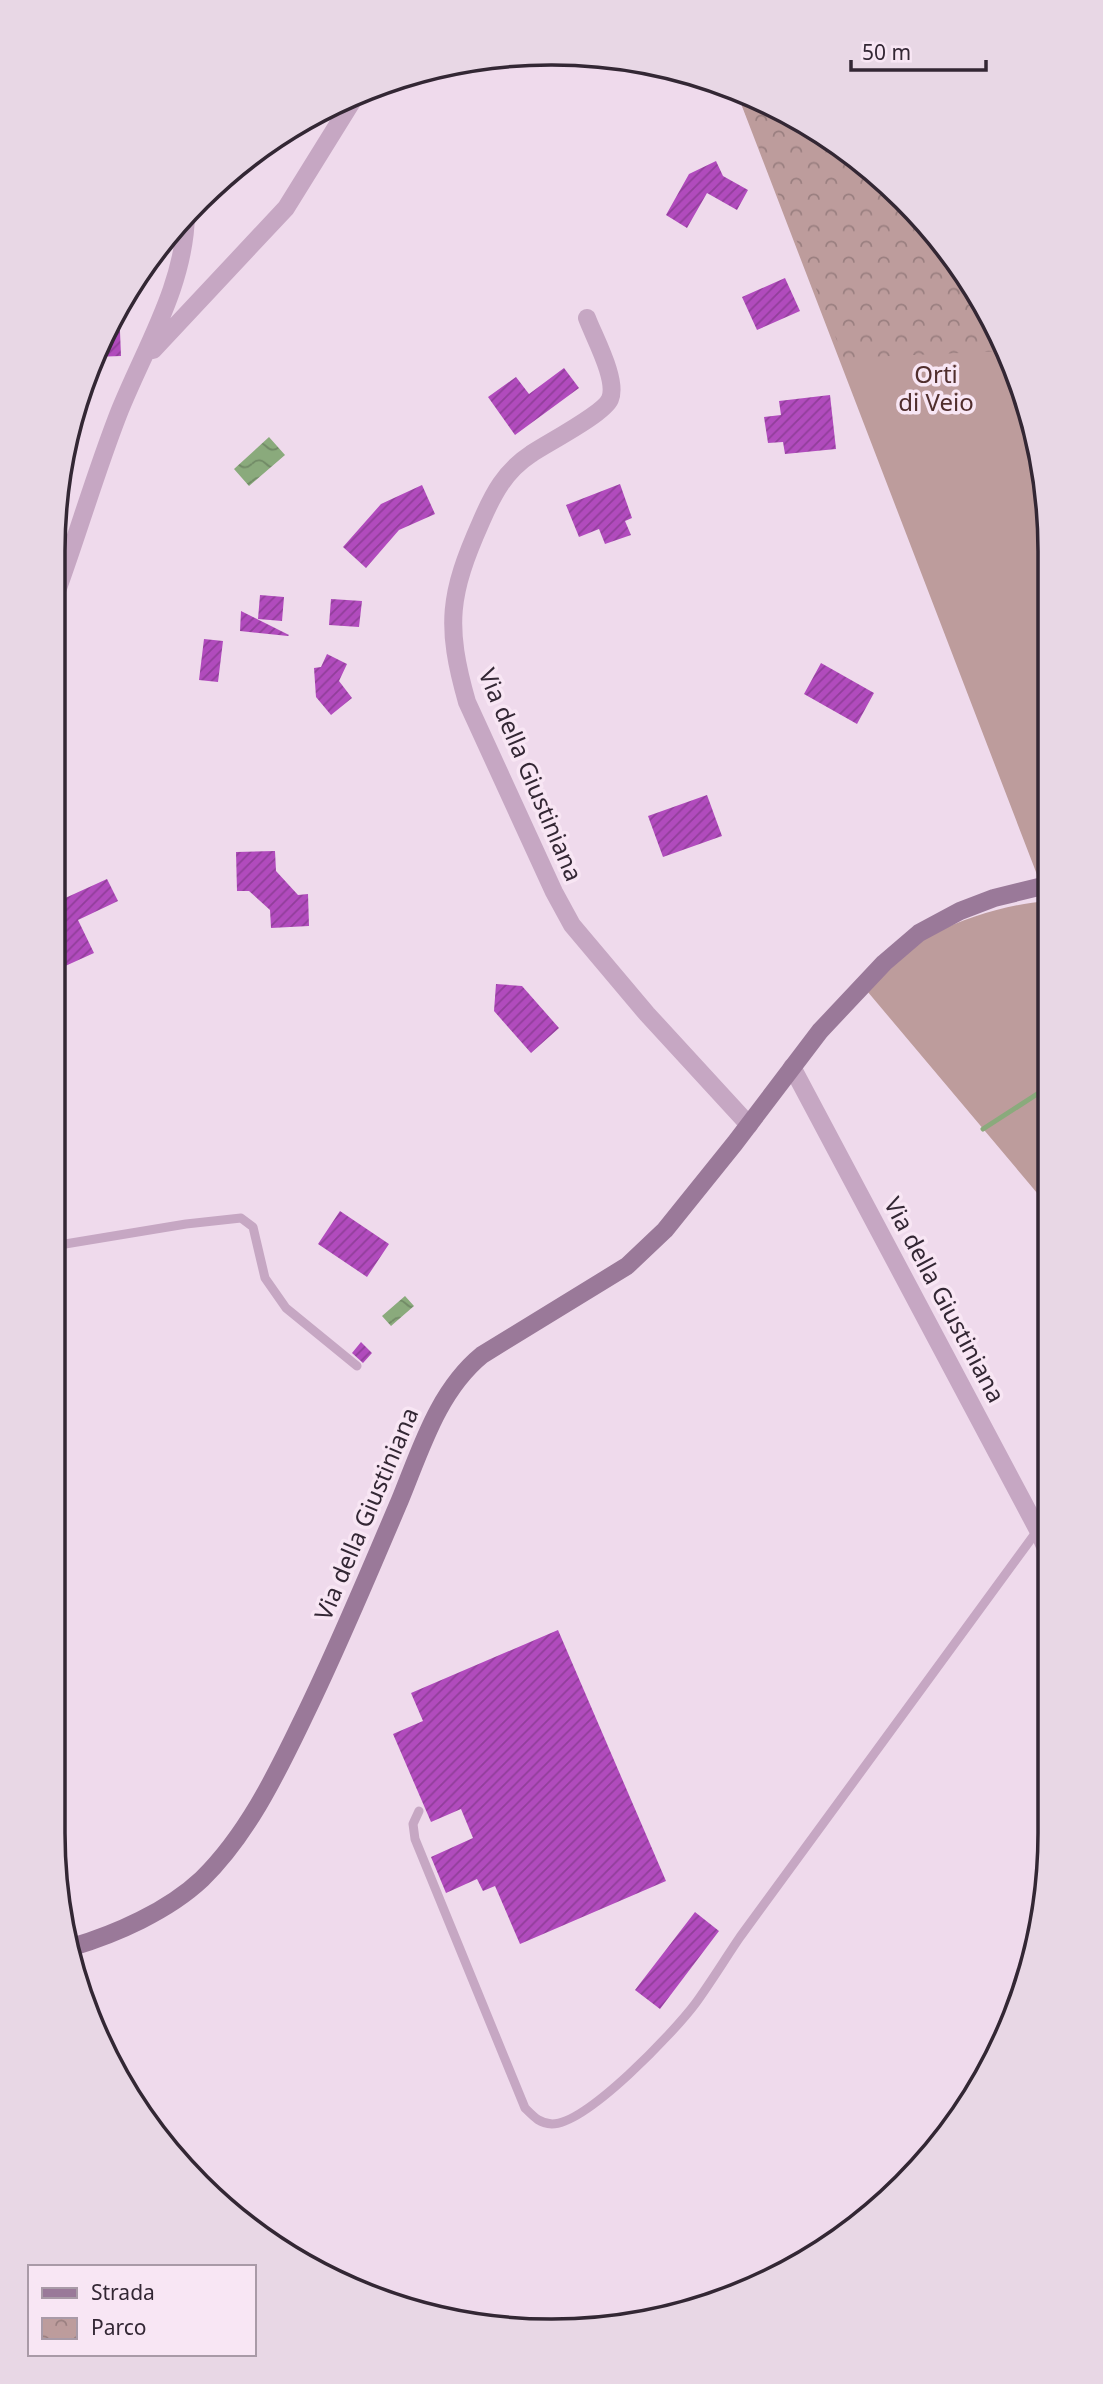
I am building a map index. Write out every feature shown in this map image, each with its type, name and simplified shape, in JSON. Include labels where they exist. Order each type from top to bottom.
[{"type":"street","points":[[134,375],[165,335],[286,208],[347,110]]},
{"type":"street","points":[[65,564],[98,467],[134,375],[171,293],[184,233]]},
{"type":"street","name":"Via della Giustiniana","points":[[587,318],[609,375],[612,388],[610,399],[600,411],[528,456],[499,484],[462,564],[455,589],[453,636],[458,670],[467,702],[554,892],[572,925],[647,1014],[749,1125]]},
{"type":"street","name":"Via della Giustiniana","points":[[78,1945],[136,1921],[179,1897],[214,1866],[246,1824],[282,1762],[335,1653],[438,1411],[462,1374],[482,1355],[627,1266],[665,1230],[820,1031],[884,963],[919,933],[960,911],[993,898],[1038,887]]},
{"type":"street","name":"Via della Giustiniana","points":[[792,1067],[1038,1530]]},
{"type":"lane","points":[[65,1245],[186,1224],[241,1218],[253,1227],[265,1278],[286,1308],[357,1366]]},
{"type":"lane","points":[[419,1811],[413,1824],[415,1839],[525,2108],[537,2121],[562,2123],[594,2104],[648,2057],[693,2006],[740,1937],[1038,1530]]},
{"type":"green space","name":"Orti di Veio","points":[[741,103],[795,130],[822,147],[848,165],[896,207],[938,255],[956,281],[988,336],[1001,365],[1022,426],[1037,520],[1038,877]]},
{"type":"green space","points":[[741,103],[795,130],[822,147],[848,165],[896,207],[938,255],[956,281],[995,352],[844,358]]},
{"type":"green space","points":[[1038,902],[1038,1194],[862,985],[880,968],[923,939],[972,917]]},
{"type":"water","points":[[269,437],[285,455],[249,486],[234,469]]},
{"type":"water","points":[[405,1296],[414,1306],[391,1326],[382,1316]]},
{"type":"building","points":[[716,161],[723,176],[748,190],[737,210],[707,193],[687,228],[666,215],[689,174]]},
{"type":"building","points":[[785,278],[800,311],[757,330],[742,297]]},
{"type":"building","points":[[120,327],[121,356],[106,357]]},
{"type":"building","points":[[564,368],[579,388],[515,435],[488,397],[516,377],[529,394]]},
{"type":"building","points":[[830,395],[836,449],[785,454],[783,442],[768,443],[764,417],[781,415],[779,401]]},
{"type":"building","points":[[620,484],[632,518],[625,521],[631,535],[605,544],[599,529],[579,537],[566,505]]},
{"type":"building","points":[[422,485],[435,514],[399,530],[366,568],[343,547],[381,504]]},
{"type":"building","points":[[260,595],[284,597],[282,621],[258,619]]},
{"type":"building","points":[[331,599],[362,601],[359,627],[329,625]]},
{"type":"building","points":[[241,611],[289,635],[240,631]]},
{"type":"building","points":[[204,639],[223,641],[218,682],[199,680]]},
{"type":"building","points":[[327,654],[347,664],[339,681],[352,698],[331,715],[316,697],[314,668],[321,667]]},
{"type":"building","points":[[821,663],[874,693],[857,724],[804,694]]},
{"type":"building","points":[[707,795],[722,836],[663,857],[648,816]]},
{"type":"building","points":[[275,851],[276,871],[298,895],[308,894],[309,926],[271,928],[270,910],[249,891],[237,891],[236,852]]},
{"type":"building","points":[[107,879],[118,901],[78,920],[94,953],[65,966],[65,898]]},
{"type":"building","points":[[496,984],[522,986],[559,1028],[531,1053],[494,1011]]},
{"type":"building","points":[[340,1211],[389,1244],[367,1277],[318,1244]]},
{"type":"building","points":[[361,1342],[372,1353],[363,1363],[352,1353]]},
{"type":"building","points":[[558,1630],[666,1881],[520,1944],[495,1886],[483,1891],[477,1879],[446,1893],[431,1857],[473,1838],[461,1809],[431,1822],[393,1734],[423,1721],[411,1693]]},
{"type":"building","points":[[695,1912],[719,1931],[660,2009],[635,1990]]},
{"type":"waterway","points":[[983,1129],[1038,1093]]}]
